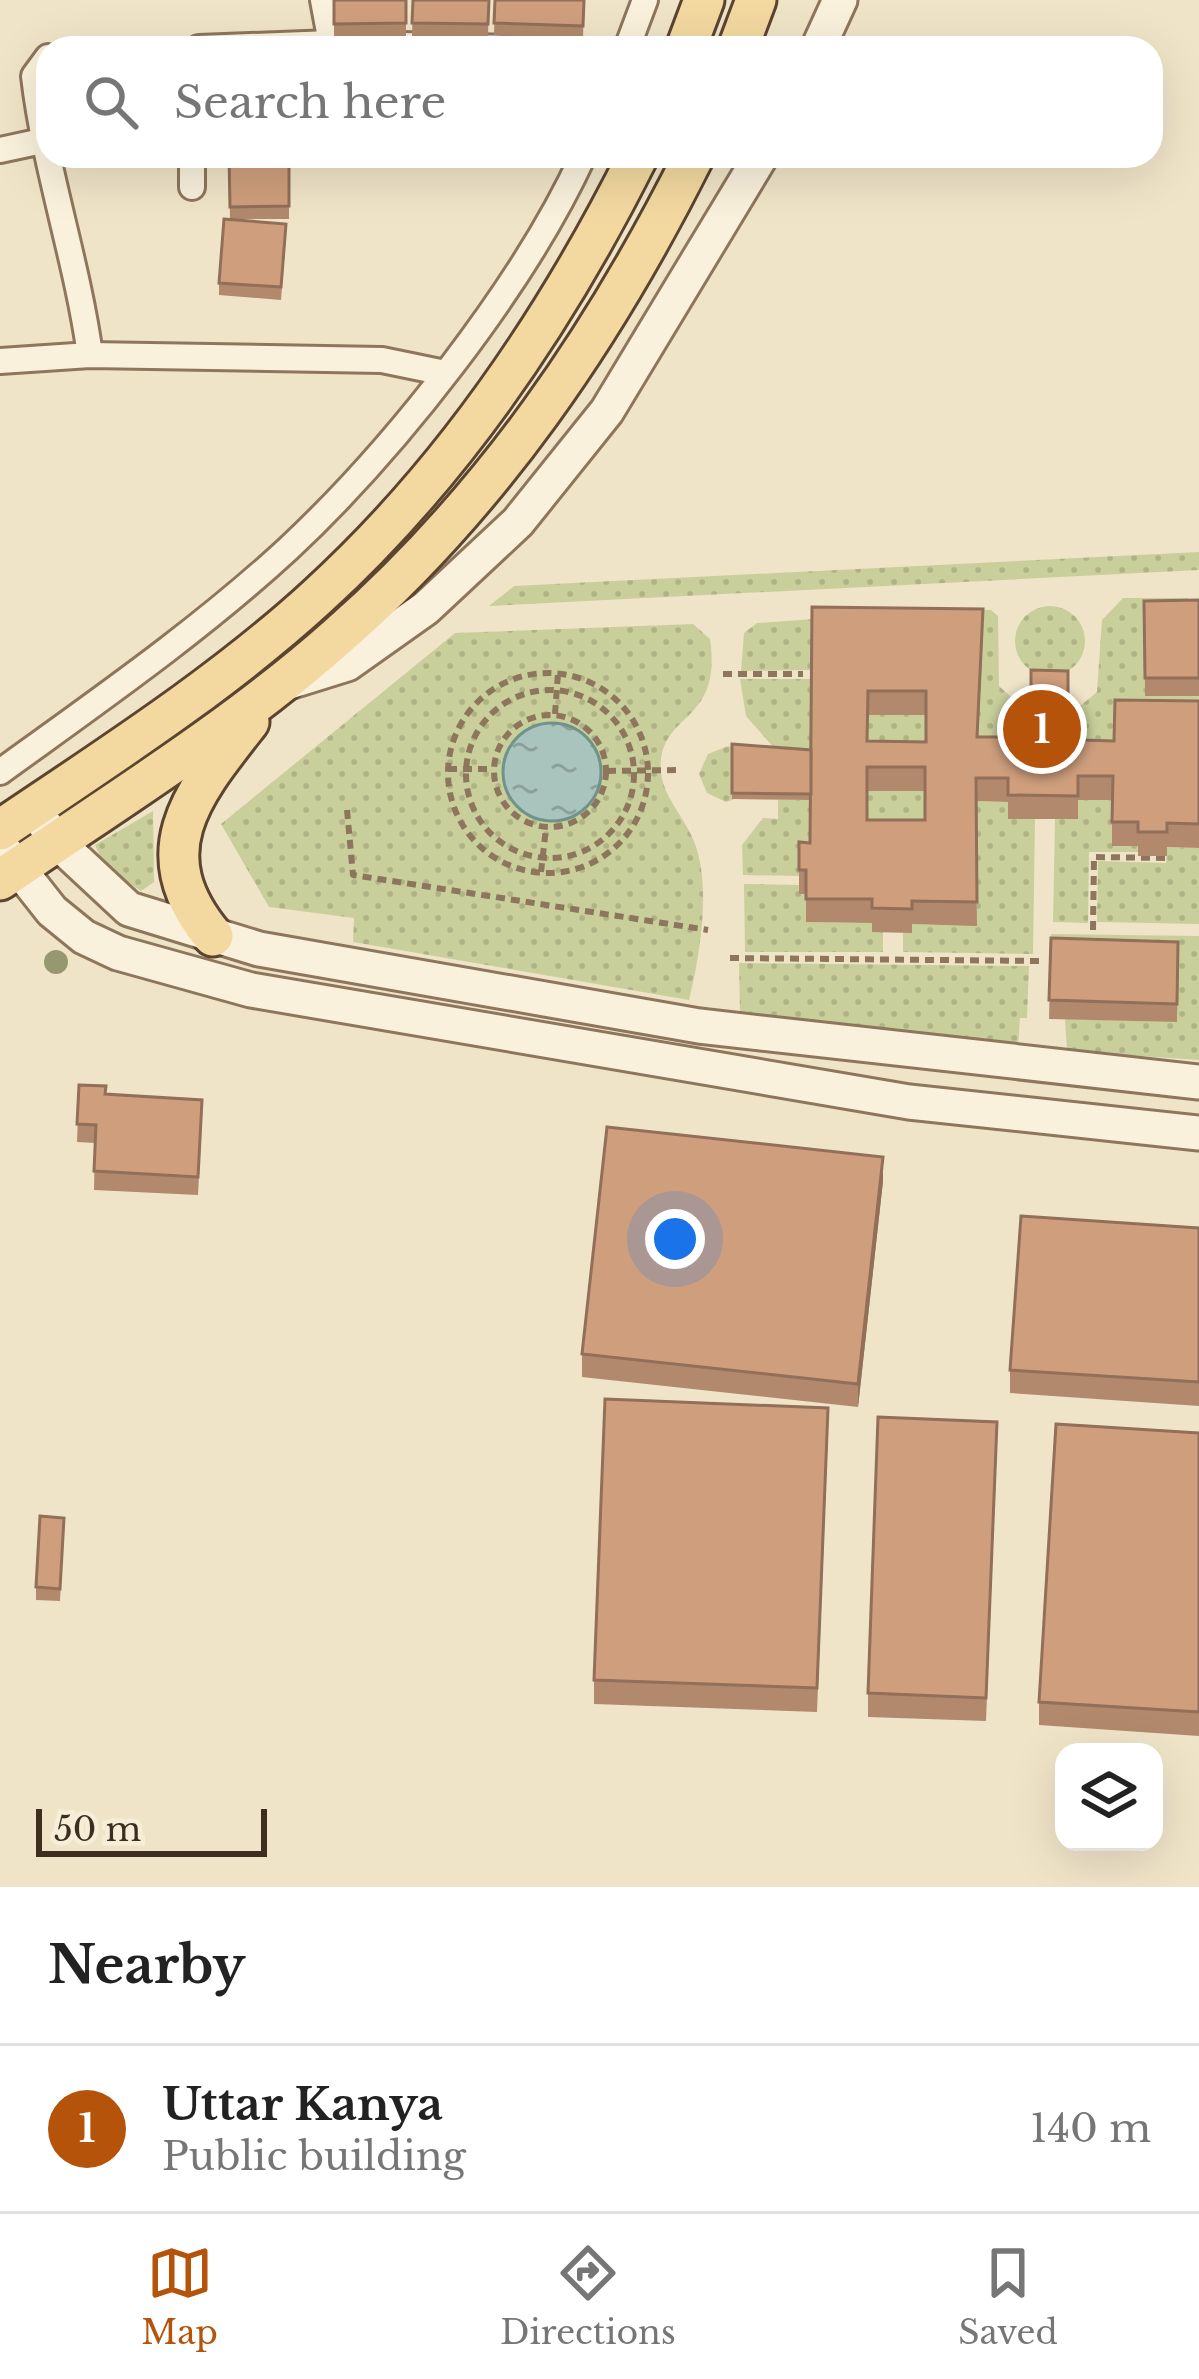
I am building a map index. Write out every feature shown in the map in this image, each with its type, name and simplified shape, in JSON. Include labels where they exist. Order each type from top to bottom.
[{"type":"main road","points":[[690,36],[704,0]]},
{"type":"main road","points":[[742,36],[756,0]]},
{"type":"main road","points":[[8,839],[266,641],[393,524],[530,349],[631,168]]},
{"type":"main road","points":[[8,839],[56,841],[278,685],[411,567],[505,463],[623,293],[688,168]]},
{"type":"main road","points":[[213,936],[183,885],[182,825],[198,787],[278,685]]},
{"type":"street","points":[[323,0],[330,36]]},
{"type":"street","points":[[632,36],[645,0]]},
{"type":"street","points":[[824,36],[840,0]]},
{"type":"street","points":[[0,150],[36,142]]},
{"type":"street","points":[[49,168],[79,277],[90,355]]},
{"type":"street","points":[[192,168],[192,187]]},
{"type":"street","points":[[0,772],[147,665],[289,548],[445,373],[531,251],[576,168]]},
{"type":"street","points":[[278,685],[347,664],[426,608],[518,523],[617,395],[754,168]]},
{"type":"street","points":[[0,362],[90,355],[382,360],[445,373]]},
{"type":"street","points":[[8,839],[84,937],[118,953],[280,998],[909,1102],[1199,1132]]},
{"type":"street","points":[[56,841],[129,909],[289,954],[706,1027],[1199,1082]]},
{"type":"street","points":[[280,998],[289,954]]},
{"type":"street","points":[[700,1068],[706,1027]]},
{"type":"path","points":[[555,715],[558,673]]},
{"type":"path","points":[[558,673],[597,686],[628,713],[639,730],[648,771],[642,807],[610,851],[578,868],[542,872],[504,863],[473,839],[454,807],[448,769],[457,729],[482,697],[518,677],[558,673]]},
{"type":"path","points":[[723,674],[803,674]]},
{"type":"path","points":[[557,690],[590,700],[617,722],[634,771],[628,806],[608,834],[578,853],[543,858],[512,848],[486,829],[471,801],[466,769],[477,733],[502,705],[538,691],[557,690]]},
{"type":"path","points":[[555,715],[592,733],[607,771],[589,812],[546,827],[523,820],[504,803],[494,769],[496,754],[512,728],[555,715]]},
{"type":"path","points":[[448,769],[494,769]]},
{"type":"path","points":[[607,771],[678,770]]},
{"type":"path","points":[[347,810],[353,874],[708,930]]},
{"type":"path","points":[[542,872],[546,827]]},
{"type":"path","points":[[1093,930],[1094,857],[1165,858]]},
{"type":"path","points":[[730,958],[1040,961]]},
{"type":"green space","points":[[1199,552],[1199,570],[489,606],[514,586]]},
{"type":"green space","points":[[1123,598],[1188,598],[1188,619],[1144,620],[1145,696],[1199,696],[1199,724],[1114,764],[1059,748],[1059,715],[1074,711],[1097,692],[1102,620]]},
{"type":"green space","points":[[1050,606],[1075,616],[1085,641],[1075,666],[1050,676],[1025,666],[1015,641],[1025,616]]},
{"type":"green space","points":[[991,610],[998,616],[999,686],[1031,715],[1030,747],[977,761],[982,633],[812,670],[741,671],[744,633],[757,623]]},
{"type":"green space","points":[[693,624],[710,639],[708,686],[701,701],[672,732],[661,760],[663,783],[691,833],[700,861],[700,943],[689,1000],[353,942],[354,918],[269,907],[221,824],[455,633]]},
{"type":"green space","points":[[740,679],[812,679],[812,757],[781,756],[746,716]]},
{"type":"green space","points":[[868,715],[926,715],[926,765],[868,765]]},
{"type":"green space","points":[[728,746],[738,749],[746,795],[726,802],[707,793],[699,774],[708,754]]},
{"type":"green space","points":[[867,791],[925,791],[925,844],[867,844]]},
{"type":"green space","points":[[778,800],[811,800],[810,867],[799,876],[743,875],[742,845],[763,818],[778,819]]},
{"type":"green space","points":[[1078,800],[1113,800],[1112,846],[1138,846],[1138,852],[1089,852],[1088,923],[1053,922],[1055,819],[1078,819]]},
{"type":"green space","points":[[976,801],[1008,802],[1035,819],[1033,954],[903,952],[903,933],[912,932],[912,924],[977,925]]},
{"type":"green space","points":[[153,811],[154,882],[141,891],[105,867],[95,845]]},
{"type":"green space","points":[[1167,847],[1199,848],[1199,924],[1097,922],[1098,861],[1166,863]]},
{"type":"green space","points":[[744,884],[799,885],[806,894],[806,922],[872,923],[883,932],[883,952],[745,952]]},
{"type":"green space","points":[[1051,934],[1199,936],[1199,1060],[1067,1051],[1065,1019],[1177,1022],[1051,956]]},
{"type":"green space","points":[[739,963],[1029,966],[1027,1018],[1020,1018],[1018,1048],[740,1012]]},
{"type":"water","points":[[552,723],[587,737],[601,772],[587,807],[552,821],[517,807],[503,772],[517,737]]},
{"type":"building","points":[[334,0],[406,0],[406,23],[334,24]]},
{"type":"building","points":[[413,0],[489,0],[488,24],[412,23]]},
{"type":"building","points":[[495,0],[584,0],[583,26],[494,23]]},
{"type":"building","points":[[229,168],[289,168],[289,206],[230,207]]},
{"type":"building","points":[[224,219],[286,224],[281,287],[219,283]]},
{"type":"building","points":[[1199,600],[1199,678],[1145,678],[1144,601]]},
{"type":"building","points":[[812,607],[983,609],[977,737],[1010,737],[1010,723],[1030,723],[1031,691],[1059,692],[1059,725],[1082,725],[1082,740],[1114,741],[1115,700],[1199,701],[1199,824],[1167,823],[1167,832],[1138,832],[1138,822],[1112,822],[1113,776],[1078,776],[1078,796],[1008,795],[1008,778],[976,778],[977,902],[912,901],[912,909],[872,908],[872,899],[806,899],[799,842],[810,843]],"holes":[[[868,691],[926,691],[926,742],[867,741]],[[867,767],[925,767],[925,820],[867,820]]]},
{"type":"building","points":[[1031,670],[1068,671],[1068,709],[1059,709],[1059,692],[1031,691]]},
{"type":"building","points":[[732,744],[811,750],[811,794],[732,793]]},
{"type":"building","points":[[1051,938],[1178,942],[1177,1004],[1049,1000]]},
{"type":"building","points":[[79,1085],[106,1086],[105,1094],[202,1100],[198,1177],[94,1171],[96,1125],[77,1124]]},
{"type":"building","points":[[607,1127],[883,1157],[858,1384],[582,1354]]},
{"type":"building","points":[[1021,1216],[1199,1228],[1199,1382],[1010,1370]]},
{"type":"building","points":[[605,1399],[828,1408],[817,1688],[594,1680]]},
{"type":"building","points":[[878,1417],[997,1422],[986,1698],[868,1693]]},
{"type":"building","points":[[1056,1424],[1199,1433],[1199,1712],[1039,1702]]},
{"type":"building","points":[[40,1516],[64,1518],[60,1589],[36,1587]]},
{"type":"place","name":"Uttar Kanya","points":[[1042,729]]}]
